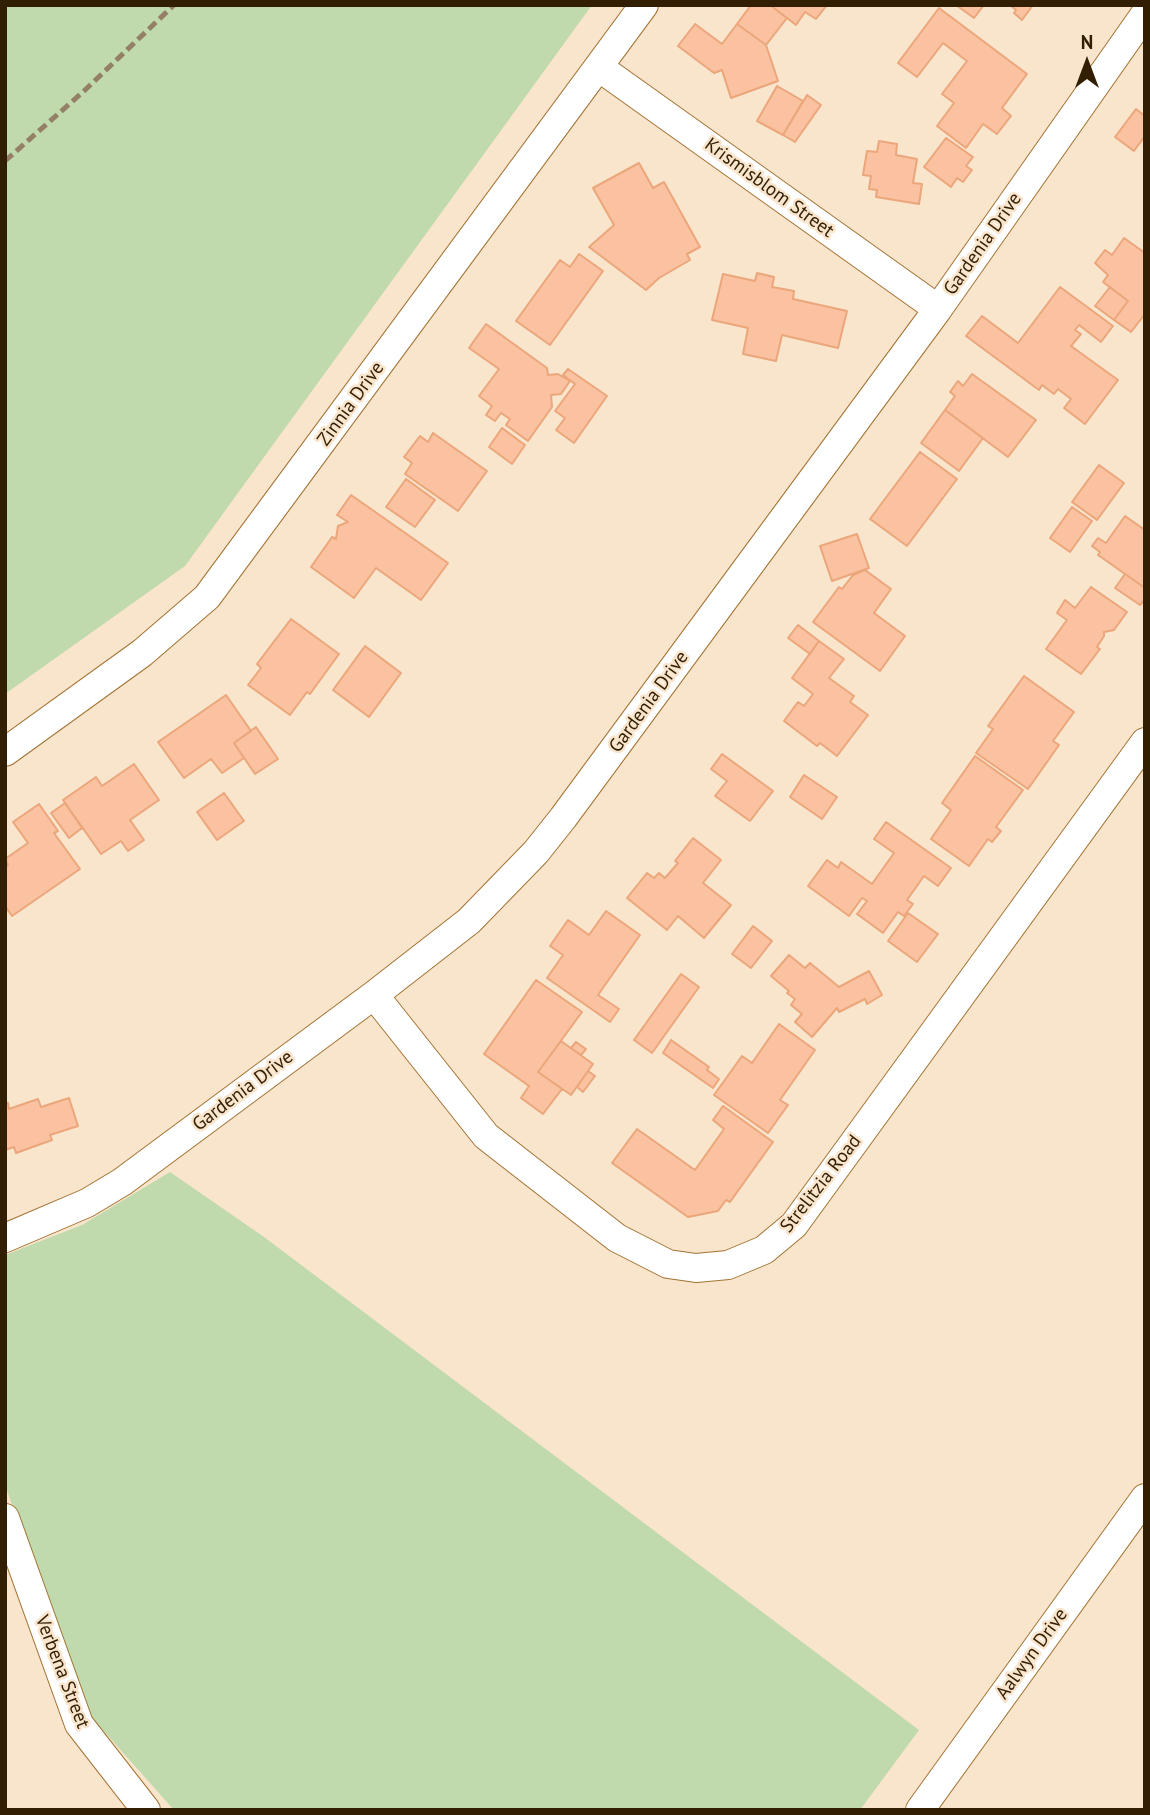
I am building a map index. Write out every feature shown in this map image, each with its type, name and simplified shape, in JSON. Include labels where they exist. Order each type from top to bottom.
[{"type":"street","name":"Zinnia Drive","points":[[5,752],[142,653],[207,597],[644,5]]},
{"type":"street","name":"Gardenia Drive","points":[[5,1238],[87,1203],[122,1182],[469,921],[543,844],[937,309],[1145,14]]},
{"type":"street","name":"Krismisblom Street","points":[[600,68],[937,309]]},
{"type":"street","name":"Strelitzia Road","points":[[374,995],[486,1136],[617,1238],[668,1264],[696,1268],[727,1265],[764,1250],[794,1225],[1145,742]]},
{"type":"street","name":"Aalwyn Drive","points":[[920,1810],[1145,1498]]},
{"type":"street","name":"Verbena Street","points":[[5,1518],[79,1724],[146,1810]]},
{"type":"green space","points":[[5,5],[592,5],[185,566],[5,694]]},
{"type":"green space","points":[[170,1172],[264,1237],[919,1730],[860,1810],[174,1810],[77,1701],[5,1484],[5,1255],[82,1225]]},
{"type":"building","points":[[751,5],[770,5],[787,18],[766,45],[737,24]]},
{"type":"building","points":[[770,5],[827,5],[816,19],[805,12],[796,25]]},
{"type":"building","points":[[956,5],[984,5],[974,18]]},
{"type":"building","points":[[1010,5],[1033,5],[1022,20]]},
{"type":"building","points":[[939,8],[1027,74],[1002,108],[1011,116],[997,134],[983,124],[966,148],[937,126],[954,103],[942,94],[967,61],[943,43],[917,77],[898,63]]},
{"type":"building","points":[[695,24],[722,44],[737,24],[766,45],[778,81],[731,98],[722,70],[714,73],[678,46]]},
{"type":"building","points":[[777,86],[803,101],[783,135],[757,121]]},
{"type":"building","points":[[807,95],[821,105],[795,142],[783,135]]},
{"type":"building","points":[[1136,109],[1145,116],[1145,136],[1134,151],[1115,137]]},
{"type":"building","points":[[946,138],[973,157],[966,166],[972,170],[963,182],[957,178],[951,187],[924,167]]},
{"type":"building","points":[[879,141],[897,144],[896,155],[917,159],[913,183],[922,184],[919,204],[876,197],[877,190],[869,189],[871,176],[863,175],[867,151],[877,152]]},
{"type":"building","points":[[639,163],[653,188],[664,182],[700,247],[687,254],[690,260],[659,278],[646,290],[589,247],[614,225],[593,188]]},
{"type":"building","points":[[1124,238],[1145,253],[1145,314],[1131,332],[1114,320],[1128,301],[1103,282],[1108,275],[1095,263],[1105,250],[1112,255]]},
{"type":"building","points":[[579,254],[603,271],[550,345],[516,321],[560,260],[570,267]]},
{"type":"building","points":[[757,273],[774,277],[772,287],[794,291],[793,299],[847,311],[838,348],[782,335],[776,361],[743,354],[748,328],[712,320],[723,274],[755,281]]},
{"type":"building","points":[[1060,287],[1113,326],[1101,342],[1079,325],[1075,330],[1081,334],[1071,346],[1118,380],[1085,424],[1064,408],[1071,399],[1058,389],[1054,394],[1042,385],[1039,390],[966,336],[982,316],[1018,343]]},
{"type":"building","points":[[1110,287],[1128,301],[1114,320],[1095,306]]},
{"type":"building","points":[[486,324],[547,368],[548,375],[558,374],[570,381],[561,394],[551,395],[552,407],[528,441],[506,425],[510,419],[501,413],[495,421],[486,415],[492,406],[479,396],[499,369],[469,348]]},
{"type":"building","points":[[568,369],[607,396],[574,443],[556,430],[565,418],[555,411],[575,384],[563,375]]},
{"type":"building","points":[[972,374],[1036,420],[1008,457],[945,410],[955,396],[950,392],[958,381],[963,386]]},
{"type":"building","points":[[945,410],[983,438],[959,471],[921,443]]},
{"type":"building","points":[[502,428],[525,445],[512,464],[489,447]]},
{"type":"building","points":[[433,433],[487,471],[458,511],[405,474],[412,463],[404,457],[420,436],[428,442]]},
{"type":"building","points":[[920,452],[957,479],[907,546],[870,519]]},
{"type":"building","points":[[1099,465],[1124,483],[1097,520],[1072,502]]},
{"type":"building","points":[[406,479],[435,500],[415,527],[386,507]]},
{"type":"building","points":[[351,495],[448,563],[421,600],[376,568],[354,598],[311,567],[332,537],[336,539],[338,526],[348,522],[337,515]]},
{"type":"building","points":[[1072,507],[1092,521],[1070,552],[1050,538]]},
{"type":"building","points":[[1125,516],[1145,530],[1145,588],[1098,555],[1100,552],[1092,546],[1098,538],[1106,543]]},
{"type":"building","points":[[857,534],[869,568],[832,581],[820,546]]},
{"type":"building","points":[[865,570],[891,589],[874,613],[905,636],[880,671],[813,622],[839,587],[842,589],[853,575]]},
{"type":"building","points":[[1125,574],[1145,588],[1145,599],[1140,605],[1115,588]]},
{"type":"building","points":[[1091,587],[1127,612],[1114,630],[1104,632],[1097,647],[1100,649],[1081,674],[1046,649],[1067,620],[1057,613],[1065,600],[1075,608]]},
{"type":"building","points":[[291,619],[339,654],[310,694],[307,692],[290,715],[248,685],[261,668],[257,664]]},
{"type":"building","points":[[798,625],[819,641],[810,654],[788,638]]},
{"type":"building","points":[[819,641],[844,659],[829,678],[854,696],[850,702],[868,715],[837,756],[820,743],[817,746],[784,721],[798,702],[804,706],[813,694],[792,678]]},
{"type":"building","points":[[365,646],[401,673],[369,717],[333,690]]},
{"type":"building","points":[[1024,676],[1074,712],[1053,741],[1059,745],[1028,789],[976,753],[993,729],[988,726]]},
{"type":"building","points":[[226,695],[251,731],[234,743],[244,758],[222,773],[211,759],[184,778],[158,742]]},
{"type":"building","points":[[256,727],[278,759],[255,774],[234,743]]},
{"type":"building","points":[[722,754],[773,791],[750,821],[715,796],[727,781],[711,769]]},
{"type":"building","points":[[975,756],[1023,790],[996,827],[1001,831],[992,842],[988,839],[969,866],[931,839],[951,810],[942,803]]},
{"type":"building","points":[[134,764],[159,800],[130,820],[144,840],[128,851],[121,841],[101,854],[63,800],[96,777],[102,786]]},
{"type":"building","points":[[804,775],[837,797],[822,819],[790,797]]},
{"type":"building","points":[[224,793],[244,821],[217,840],[197,812]]},
{"type":"building","points":[[65,803],[82,828],[69,838],[51,813]]},
{"type":"building","points":[[39,804],[58,831],[54,833],[80,869],[12,916],[5,906],[5,867],[8,865],[5,859],[28,843],[13,822]]},
{"type":"building","points":[[886,822],[951,868],[938,886],[924,876],[907,900],[913,904],[904,916],[898,912],[883,933],[857,914],[867,901],[862,898],[849,916],[808,886],[827,860],[838,868],[841,862],[872,884],[894,853],[874,839]]},
{"type":"building","points":[[693,838],[721,860],[703,883],[731,905],[704,938],[678,916],[667,930],[627,898],[647,873],[654,878],[659,873],[665,878]]},
{"type":"building","points":[[606,911],[640,935],[598,995],[619,1009],[610,1022],[547,978],[563,955],[550,946],[568,920],[589,935]]},
{"type":"building","points":[[908,913],[938,934],[917,962],[888,941]]},
{"type":"building","points":[[753,926],[772,941],[751,968],[732,954]]},
{"type":"building","points":[[789,955],[805,968],[810,963],[839,987],[869,971],[882,995],[867,1004],[865,999],[839,1012],[837,1008],[812,1037],[795,1022],[802,1014],[791,1005],[795,999],[771,976]]},
{"type":"building","points":[[681,974],[699,987],[652,1053],[634,1040]]},
{"type":"building","points":[[536,980],[582,1012],[538,1072],[562,1089],[543,1114],[521,1098],[529,1086],[484,1054]]},
{"type":"building","points":[[779,1024],[815,1050],[780,1100],[788,1105],[768,1133],[714,1095],[742,1056],[752,1063]]},
{"type":"building","points":[[671,1040],[709,1067],[707,1070],[719,1079],[713,1088],[663,1053]]},
{"type":"building","points":[[561,1041],[593,1064],[571,1095],[538,1072]]},
{"type":"building","points":[[576,1042],[586,1049],[581,1055],[571,1048]]},
{"type":"building","points":[[588,1071],[595,1076],[583,1092],[577,1087]]},
{"type":"building","points":[[69,1098],[78,1126],[50,1135],[52,1140],[16,1153],[14,1147],[5,1150],[5,1104],[8,1103],[9,1109],[38,1099],[41,1107]]},
{"type":"building","points":[[723,1106],[773,1142],[730,1202],[726,1200],[718,1211],[688,1217],[612,1163],[637,1129],[695,1170],[724,1129],[713,1120]]},
{"type":"railway","points":[[5,161],[84,91],[174,5]]}]
